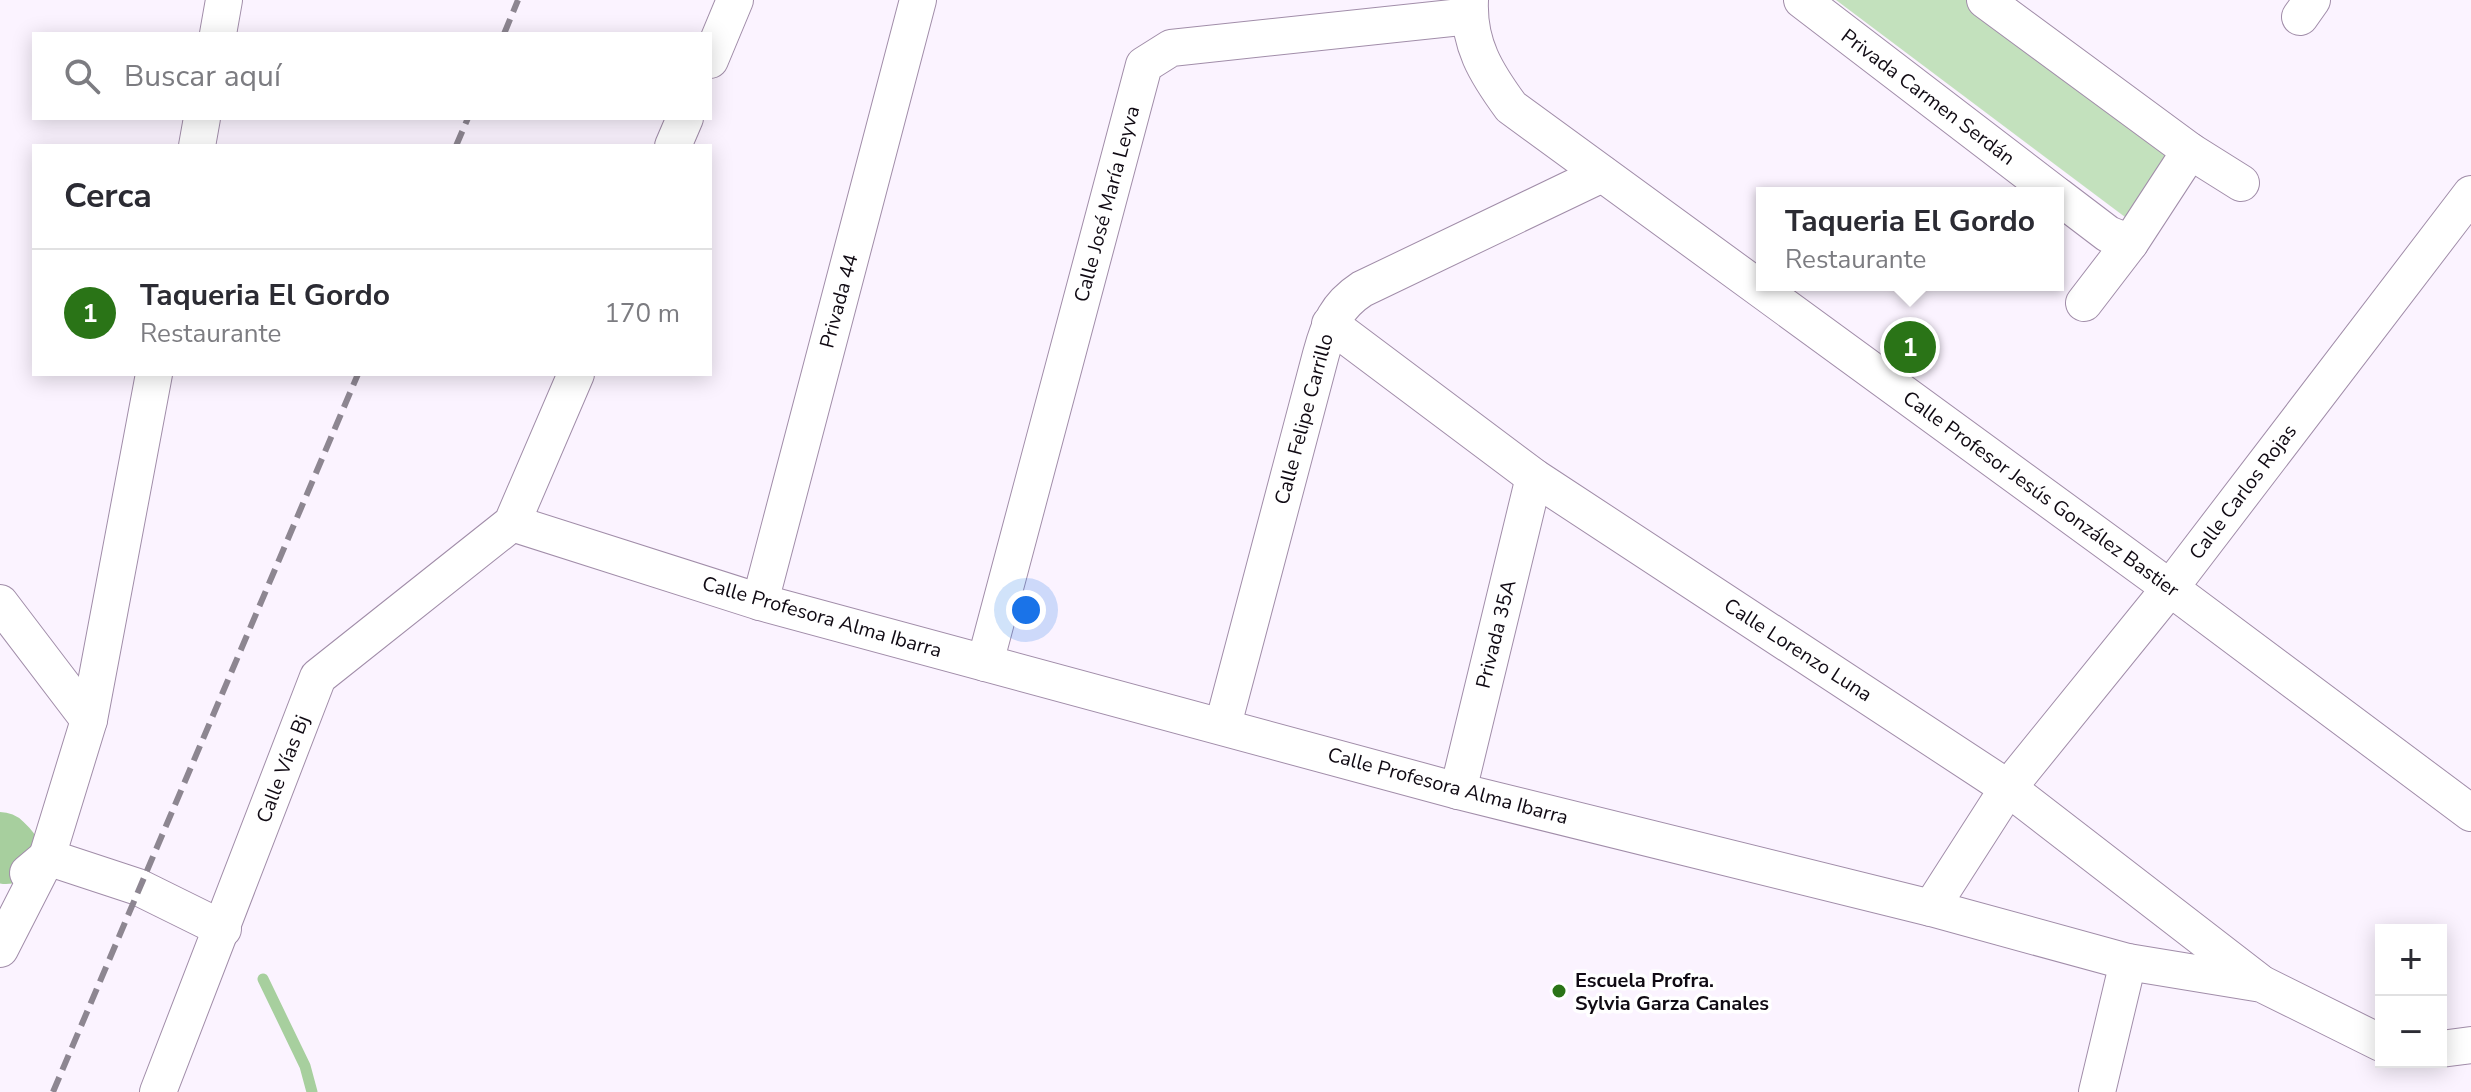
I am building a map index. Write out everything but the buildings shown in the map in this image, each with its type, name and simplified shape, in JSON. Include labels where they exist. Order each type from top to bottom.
[{"type":"street","points":[[218,32],[224,0]]},
{"type":"street","points":[[712,55],[735,0]]},
{"type":"street","name":"Privada 44","points":[[760,602],[918,0]]},
{"type":"street","name":"Privada Carmen Serdán","points":[[1802,0],[2047,187]]},
{"type":"street","points":[[1985,0],[2190,151],[2241,183]]},
{"type":"street","name":"Calle Profesor Jesús González Bastier","points":[[1470,8],[1482,69],[1511,107],[1756,286]]},
{"type":"street","name":"Calle José María Leyva","points":[[985,663],[1144,65],[1171,48],[1470,8]]},
{"type":"street","points":[[197,144],[202,120]]},
{"type":"street","points":[[674,144],[684,120]]},
{"type":"street","points":[[2084,303],[2130,243],[2190,151]]},
{"type":"street","name":"Calle Felipe Carrillo","points":[[1223,725],[1330,324],[1342,302],[1362,289],[1602,174]]},
{"type":"street","name":"Calle Carlos Rojas","points":[[1931,908],[2008,788],[2170,588],[2471,194]]},
{"type":"street","name":"Privada Carmen Serdán","points":[[2064,200],[2108,234],[2130,243]]},
{"type":"street","name":"Calle Profesor Jesús González Bastier","points":[[1763,291],[2170,588],[2471,813]]},
{"type":"street","name":"Calle Lorenzo Luna","points":[[1330,324],[1534,477],[2008,788],[2262,984]]},
{"type":"street","points":[[0,949],[47,857],[89,720],[154,376]]},
{"type":"street","points":[[512,523],[575,376]]},
{"type":"street","name":"Privada 35A","points":[[1458,791],[1534,477]]},
{"type":"street","name":"Calle Profesora Alma Ibarra","points":[[512,523],[760,602],[1458,791],[1931,908],[2128,962],[2262,984],[2375,1040]]},
{"type":"street","name":"Calle Vías Bj","points":[[158,1092],[318,677],[512,523]]},
{"type":"street","points":[[0,603],[89,720]]},
{"type":"street","points":[[47,857],[138,887],[223,929]]},
{"type":"street","points":[[0,897],[47,857]]},
{"type":"street","points":[[2097,1092],[2128,962]]},
{"type":"street","points":[[2447,1048],[2471,1045]]},
{"type":"green space","points":[[1836,0],[1966,0],[2171,152],[2129,220]]},
{"type":"waterway","points":[[0,845],[6,851]]},
{"type":"waterway","points":[[263,979],[305,1066],[312,1092]]},
{"type":"railway","points":[[505,32],[518,0]]},
{"type":"railway","points":[[457,144],[467,120]]},
{"type":"railway","points":[[53,1092],[357,376]]},
{"type":"place","name":"Taqueria El Gordo","points":[[1910,347]]},
{"type":"place","name":"Escuela Profra. Sylvia Garza Canales","points":[[1559,991]]}]
